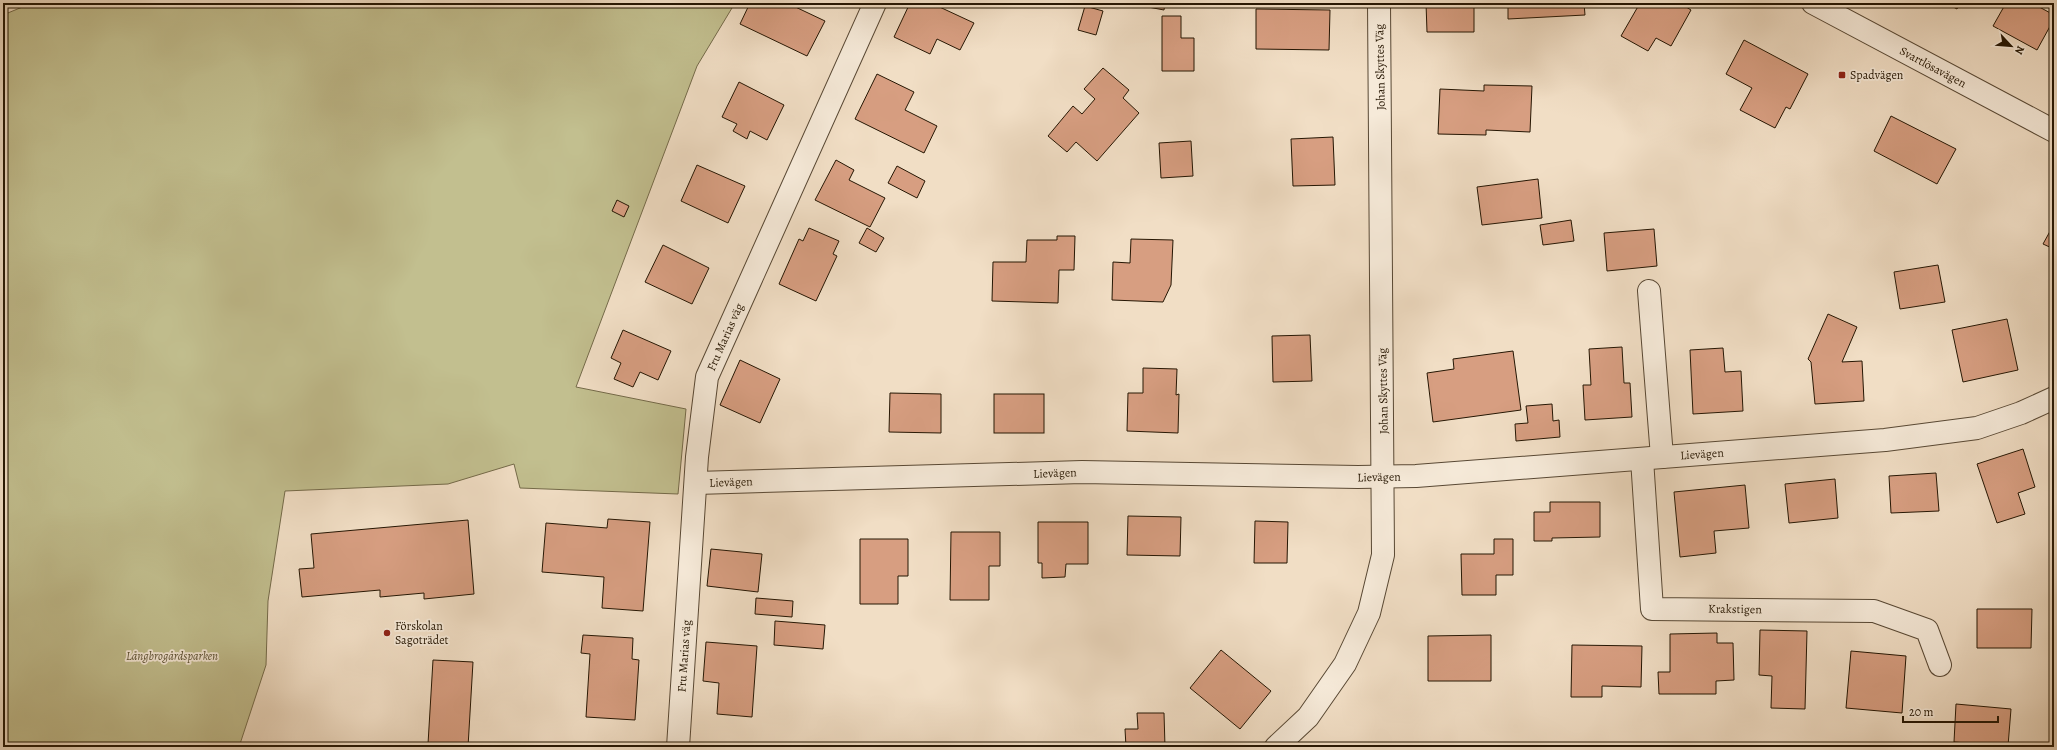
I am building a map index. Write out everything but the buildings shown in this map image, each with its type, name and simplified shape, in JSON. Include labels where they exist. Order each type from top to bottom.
[{"type":"street","name":"Fru Marias väg","points":[[678,747],[697,457],[707,377],[876,3]]},
{"type":"street","name":"Johan Skyttes Väg","points":[[1276,747],[1308,716],[1345,664],[1369,613],[1383,555],[1384,476],[1379,3]]},
{"type":"street","name":"Svartlösavägen","points":[[1813,3],[2054,130]]},
{"type":"street","points":[[1649,291],[1652,458]]},
{"type":"street","name":"Lievägen","points":[[696,483],[1082,472],[1350,477],[1416,476],[1885,440],[1977,428],[2021,414],[2054,398]]},
{"type":"street","name":"Krakstigen","points":[[1652,458],[1652,609],[1874,611],[1928,630],[1940,665]]},
{"type":"green space","name":"Långbrogårdsparken","points":[[32,3],[735,3],[697,66],[576,387],[686,409],[678,494],[520,488],[514,464],[448,484],[285,491],[268,601],[266,665],[239,747],[3,747],[3,15]]},
{"type":"place","name":"Spadvägen","points":[[1842,75]]},
{"type":"place","name":"Förskolan Sagoträdet","points":[[387,633]]}]
